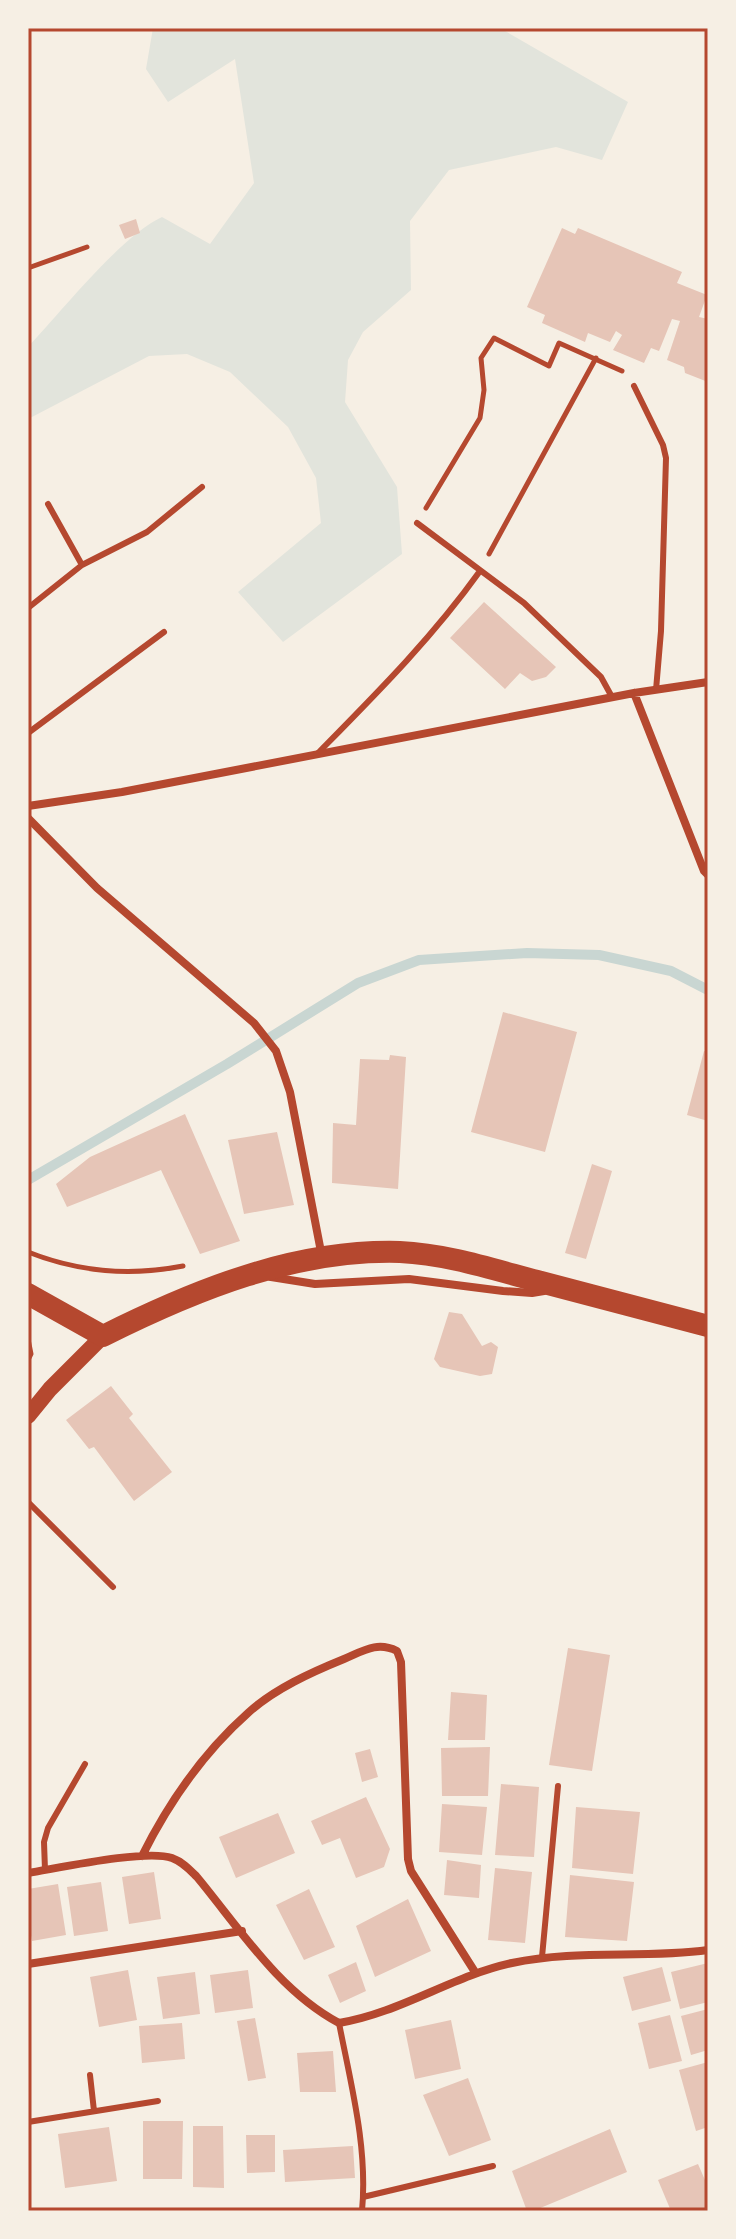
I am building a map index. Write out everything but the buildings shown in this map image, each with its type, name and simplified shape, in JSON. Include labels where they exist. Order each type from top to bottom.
[{"type":"highway","points":[[28,1294],[103,1336],[160,1307],[258,1270],[322,1258],[400,1252],[467,1262],[708,1326]]},
{"type":"main road","points":[[28,1416],[50,1389],[103,1336]]},
{"type":"street","points":[[28,806],[122,792],[612,697],[708,682]]},
{"type":"street","points":[[634,693],[708,875]]},
{"type":"street","points":[[28,818],[97,888],[254,1023],[276,1051],[290,1092],[322,1258]]},
{"type":"street","points":[[258,1270],[271,1277],[315,1284],[409,1279],[532,1293],[560,1287]]},
{"type":"street","points":[[142,1856],[163,1815],[191,1777],[248,1713],[270,1696],[330,1664],[385,1645],[397,1651],[401,1662],[408,1859],[411,1871],[475,1972]]},
{"type":"street","points":[[28,1873],[142,1856],[173,1858],[185,1865],[288,1988],[317,2012],[339,2023],[385,2011],[475,1972],[542,1957],[649,1956],[708,1950]]},
{"type":"street","points":[[28,1964],[242,1931]]},
{"type":"lane","points":[[634,386],[663,445],[666,458],[661,631],[656,690]]},
{"type":"lane","points":[[28,608],[82,565],[147,532],[202,487]]},
{"type":"lane","points":[[48,504],[82,565]]},
{"type":"lane","points":[[417,523],[524,603],[601,677],[612,697]]},
{"type":"lane","points":[[316,754],[411,658],[451,613],[480,571]]},
{"type":"lane","points":[[28,733],[164,632]]},
{"type":"lane","points":[[28,1502],[113,1587]]},
{"type":"lane","points":[[45,1870],[44,1842],[48,1828],[85,1764]]},
{"type":"lane","points":[[542,1957],[558,1786]]},
{"type":"lane","points":[[339,2023],[363,2159],[362,2211]]},
{"type":"lane","points":[[90,2075],[94,2111]]},
{"type":"lane","points":[[28,2122],[158,2101]]},
{"type":"lane","points":[[363,2197],[493,2166]]},
{"type":"path","points":[[28,268],[87,247]]},
{"type":"path","points":[[417,523],[480,418],[484,390],[481,358],[494,338],[549,366],[559,343],[596,358],[480,571]]},
{"type":"path","points":[[28,1252],[83,1269]]},
{"type":"path","points":[[28,1339],[31,1354],[28,1360]]},
{"type":"shaded area","points":[[153,28],[500,28],[628,102],[602,160],[556,147],[449,170],[410,221],[411,290],[363,332],[348,360],[345,402],[397,487],[402,554],[283,642],[238,592],[321,523],[316,478],[288,427],[230,372],[187,354],[149,356],[30,418],[28,415],[28,347],[110,257],[128,240],[162,217],[210,244],[254,183],[235,59],[168,102],[146,69]]},
{"type":"waterway","points":[[28,1180],[227,1064],[358,983],[419,960],[527,953],[599,955],[671,971],[708,990]]}]
